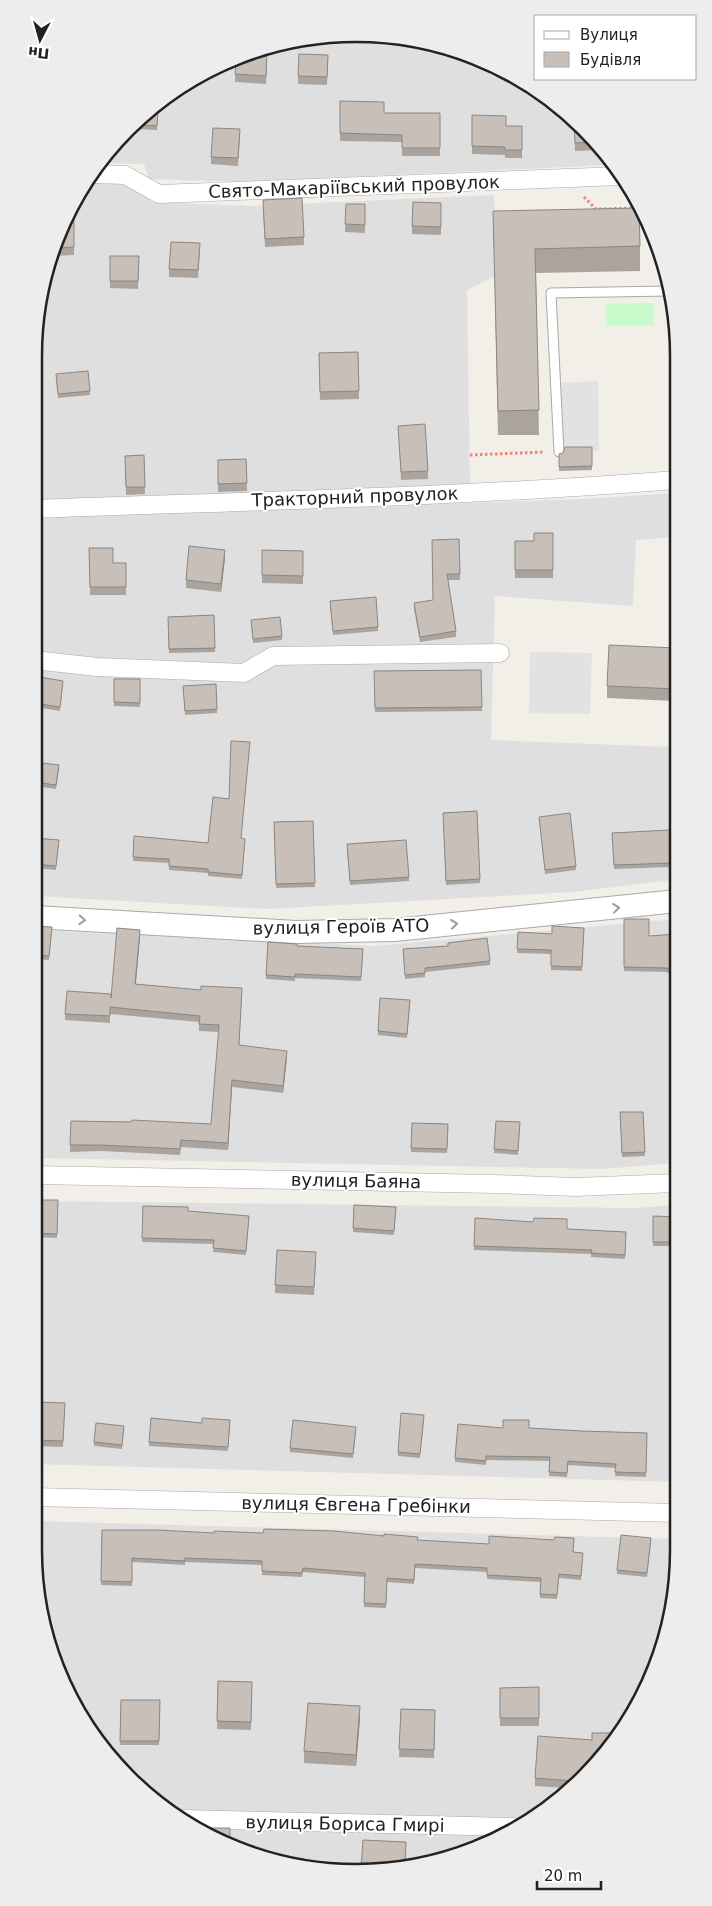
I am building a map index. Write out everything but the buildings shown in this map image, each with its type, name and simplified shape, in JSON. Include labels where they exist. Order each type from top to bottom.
[{"type":"street","name":"Свято-Макаріївський провулок","points":[[100,174],[125,175],[159,194],[613,176]]},
{"type":"street","name":"Тракторний провулок","points":[[42,509],[481,492],[588,487],[670,480]]},
{"type":"street","points":[[42,661],[97,667],[244,673],[273,656],[500,653]]},
{"type":"street","name":"вулиця Героїв АТО","points":[[42,917],[296,932],[385,930],[670,902]]},
{"type":"street","name":"вулиця Баяна","points":[[42,1175],[575,1187],[670,1183]]},
{"type":"street","name":"вулиця Євгена Гребінки","points":[[42,1497],[670,1513]]},
{"type":"street","name":"вулиця Бориса Гмирі","points":[[196,1819],[502,1827]]},
{"type":"lane","points":[[558,452],[551,293],[662,292]]},
{"type":"path","points":[[563,178],[596,209],[632,208]]},
{"type":"path","points":[[470,455],[558,452]]},
{"type":"shaded area","points":[[356,42],[397,45],[437,53],[476,66],[495,75],[530,95],[563,120],[605,165],[241,182],[149,179],[144,164],[108,163],[149,120],[182,95],[199,85],[236,66],[275,53],[315,45]]},
{"type":"shaded area","points":[[94,183],[123,183],[147,193],[151,202],[251,206],[494,195],[497,275],[467,290],[470,486],[42,502],[42,356],[45,315],[53,275],[66,236]]},
{"type":"shaded area","points":[[598,381],[599,451],[559,452],[556,383]]},
{"type":"shaded area","points":[[670,493],[670,537],[636,540],[633,606],[495,596],[491,740],[670,747],[670,880],[573,892],[267,909],[42,896],[42,517],[584,499]]},
{"type":"shaded area","points":[[530,652],[592,653],[590,714],[529,713]]},
{"type":"shaded area","points":[[670,920],[670,1164],[602,1169],[42,1158],[42,930],[374,946]]},
{"type":"shaded area","points":[[42,1201],[634,1208],[670,1205],[670,1482],[42,1464]]},
{"type":"shaded area","points":[[42,1521],[670,1539],[669,1571],[659,1631],[646,1670],[637,1689],[605,1741],[563,1786],[530,1811],[513,1821],[476,1840],[457,1847],[397,1861],[356,1864],[335,1863],[275,1853],[236,1840],[217,1831],[165,1799],[120,1757],[95,1724],[85,1707],[66,1670],[59,1651],[45,1591]]},
{"type":"green space","points":[[653,303],[654,325],[606,326],[606,304]]}]
